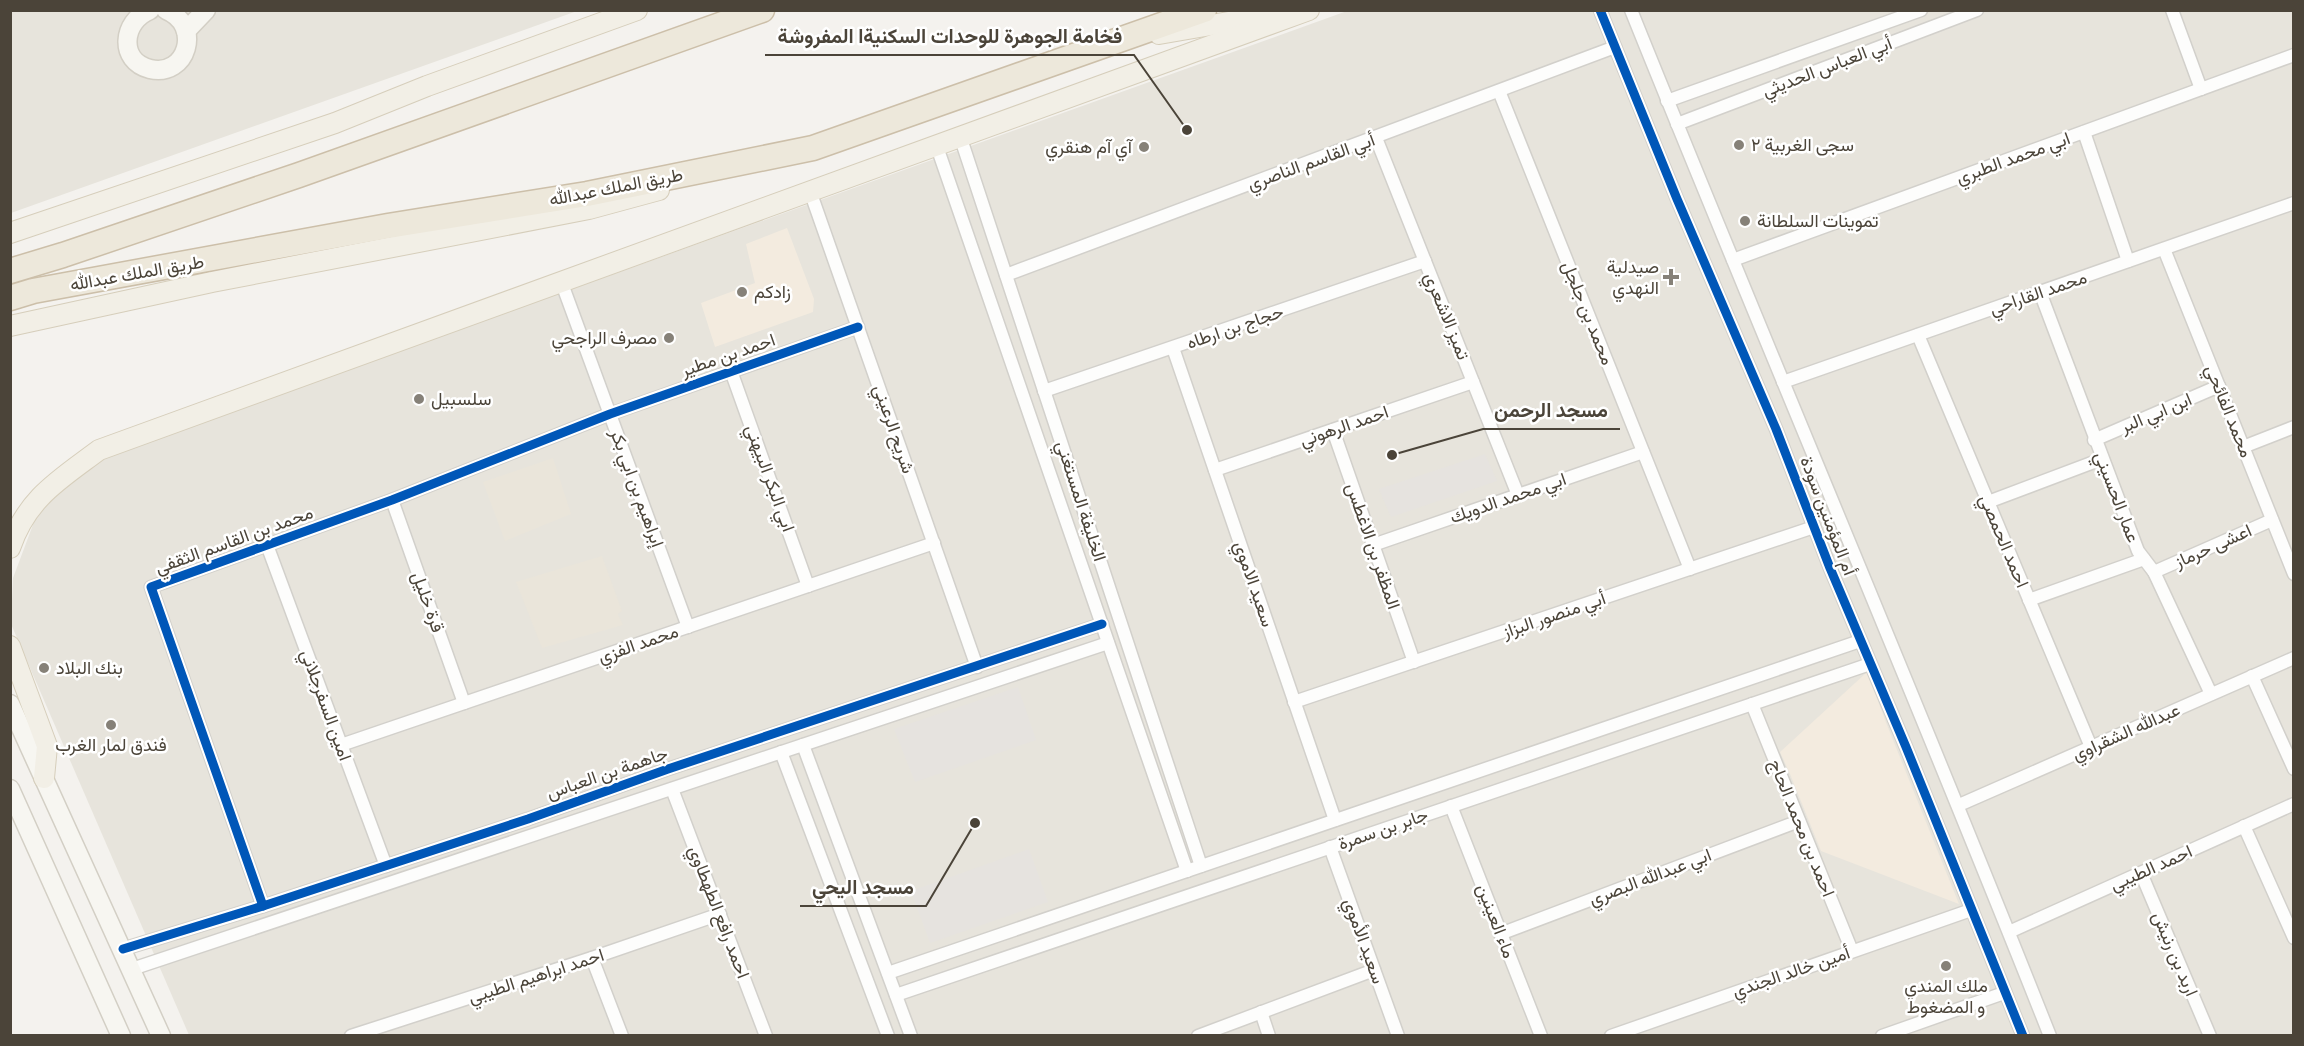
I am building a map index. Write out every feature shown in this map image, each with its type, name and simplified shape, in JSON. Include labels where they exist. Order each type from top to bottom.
[{"type":"highway","points":[[10,271],[74,252],[394,141],[762,10]]},
{"type":"highway","name":"طريق الملك عبدالله","points":[[10,298],[33,291],[388,226],[587,194],[813,148],[1204,10]]},
{"type":"main road","points":[[150,10],[136,19],[128,32],[128,48],[143,66],[158,70],[173,65],[184,54],[188,39],[178,18],[166,10]]},
{"type":"main road","points":[[186,31],[206,10]]},
{"type":"main road","points":[[10,233],[335,123],[427,86],[637,10]]},
{"type":"main road","points":[[1121,41],[1296,10]]},
{"type":"main road","points":[[10,548],[17,528],[44,492],[99,450],[1309,10]]},
{"type":"main road","points":[[10,326],[212,282],[589,209],[813,148]]},
{"type":"main road","points":[[10,646],[47,746],[44,778]]},
{"type":"main road","points":[[10,704],[161,1035]]},
{"type":"main road","points":[[10,789],[121,1035]]},
{"type":"street","name":"أم المؤمنين سودة","points":[[1600,10],[1677,198],[1776,429],[1860,641],[1906,747],[2023,1035]]},
{"type":"street","name":"أم المؤمنين سودة","points":[[1631,10],[1959,805],[2050,1035]]},
{"type":"street","name":"أبي العباس الحديثي","points":[[1667,101],[1921,10]]},
{"type":"street","name":"أبي العباس الحديثي","points":[[1677,124],[1977,10]]},
{"type":"street","points":[[2172,10],[2201,89]]},
{"type":"street","name":"أبي القاسم الناصري","points":[[1006,275],[1615,47]]},
{"type":"street","name":"ابي محمد الطبري","points":[[1733,260],[2294,55]]},
{"type":"street","name":"محمد بن جلجل","points":[[1499,91],[1690,569]]},
{"type":"street","points":[[2084,132],[2128,261]]},
{"type":"street","name":"الخليفة المستغني","points":[[960,136],[1202,866]]},
{"type":"street","name":"تميز الاشعري","points":[[1376,138],[1518,495]]},
{"type":"street","name":"الخليفة المستغني","points":[[936,144],[1187,871]]},
{"type":"street","name":"شريح الرعيني","points":[[810,191],[977,667]]},
{"type":"street","name":"محمد القاراحي","points":[[1783,382],[2293,204]]},
{"type":"street","name":"محمد الفائحي","points":[[2164,249],[2294,574]]},
{"type":"street","name":"حجاج بن ارطاه","points":[[1044,391],[1425,261]]},
{"type":"street","name":"إبراهيم بن ابي بكر","points":[[561,281],[688,627]]},
{"type":"street","name":"عمار الحسيني","points":[[2040,292],[2094,440],[2138,551],[2154,572],[2211,694]]},
{"type":"street","name":"احمد بن مطير","points":[[610,414],[858,327]]},
{"type":"street","name":"احمد الحمصي","points":[[1918,335],[2091,747]]},
{"type":"street","name":"سعيد الاموي","points":[[1173,348],[1335,820]]},
{"type":"street","name":"ابي البكر البيهني","points":[[731,371],[808,586]]},
{"type":"street","name":"احمد الرهوني","points":[[1215,470],[1473,382]]},
{"type":"street","name":"ابن ابي البر","points":[[2094,440],[2218,386]]},
{"type":"street","name":"محمد بن القاسم الثقفي","points":[[263,906],[151,587],[392,500],[610,414]]},
{"type":"street","points":[[2243,447],[2294,427]]},
{"type":"street","name":"المظفر بن الاغطس","points":[[1333,430],[1414,662]]},
{"type":"street","name":"ابي محمد الدويك","points":[[1373,545],[1643,452]]},
{"type":"street","points":[[1988,502],[2102,459]]},
{"type":"street","name":"قرة خليل","points":[[392,500],[464,703]]},
{"type":"street","name":"اعشى حرماز","points":[[2154,572],[2272,520]]},
{"type":"street","name":"أبي منصور البزاز","points":[[1294,702],[1814,527]]},
{"type":"street","name":"محمد الفزي","points":[[341,745],[934,543]]},
{"type":"street","name":"امين السفرجلاني","points":[[267,545],[386,866]]},
{"type":"street","points":[[2029,600],[2144,559]]},
{"type":"street","name":"جاهمة بن العباس","points":[[123,949],[386,866],[1102,624]]},
{"type":"street","name":"جابر بن سمرة","points":[[888,973],[1860,641]]},
{"type":"street","name":"جاهمة بن العباس","points":[[132,969],[1108,643]]},
{"type":"street","name":"عبدالله الشقراوي","points":[[1959,805],[2294,658]]},
{"type":"street","name":"جابر بن سمرة","points":[[896,994],[1870,664]]},
{"type":"street","points":[[2252,676],[2294,769]]},
{"type":"street","name":"احمد بن محمد الحاج","points":[[1752,704],[1852,951]]},
{"type":"street","points":[[803,745],[911,1035]]},
{"type":"street","points":[[781,752],[888,1035]]},
{"type":"street","name":"احمد رافع الطهطاوي","points":[[672,789],[766,1035]]},
{"type":"street","name":"احمد الطيبي","points":[[2009,932],[2294,804]]},
{"type":"street","name":"ماء العينين","points":[[1451,806],[1541,1035]]},
{"type":"street","name":"ابي عبدالله البصري","points":[[1500,934],[1799,821]]},
{"type":"street","points":[[2244,826],[2294,938]]},
{"type":"street","name":"سعيد الأموي","points":[[1330,848],[1398,1035]]},
{"type":"street","name":"اربد بن رنيش","points":[[2141,873],[2210,1035]]},
{"type":"street","name":"أمين خالد الجندي","points":[[1611,1035],[1971,910]]},
{"type":"street","name":"احمد ابراهيم الطيبي","points":[[351,1035],[592,958],[720,914]]},
{"type":"street","points":[[592,958],[622,1035]]},
{"type":"street","points":[[1198,1035],[1374,970]]},
{"type":"street","points":[[1882,1035],[2004,993]]},
{"type":"street","points":[[1261,1012],[1269,1035]]},
{"type":"shaded area","points":[[11,11],[577,11],[11,213]]},
{"type":"shaded area","points":[[1347,11],[2293,11],[2293,1035],[189,1035],[11,624],[13,578],[37,514],[58,490],[107,456]]},
{"type":"shaded area","points":[[787,228],[814,299],[813,312],[715,347],[701,303],[755,283],[746,244]]},
{"type":"shaded area","points":[[1485,454],[1497,481],[1391,517],[1379,489]]},
{"type":"shaded area","points":[[553,458],[571,514],[505,541],[483,482]]},
{"type":"shaded area","points":[[602,556],[622,611],[618,614],[623,625],[542,648],[516,582]]},
{"type":"shaded area","points":[[1867,672],[1959,904],[1821,851],[1780,752]]},
{"type":"shaded area","points":[[1018,687],[1036,740],[915,782],[894,729]]},
{"type":"shaded area","points":[[1029,849],[1048,902],[930,943],[911,891]]},
{"type":"cycle path","points":[[1600,10],[1677,199],[1776,429],[1830,568],[1906,747],[2023,1036]]},
{"type":"cycle path","points":[[263,906],[151,587],[392,500],[610,414],[858,327]]},
{"type":"cycle path","points":[[123,949],[263,906],[528,819],[668,769],[1102,624]]},
{"type":"place","name":"فخامة الجوهرة للوحدات السكنيةا المفروشة","points":[[1187,130]]},
{"type":"place","name":"سجى الغربية ٢","points":[[1739,145]]},
{"type":"place","name":"آي آم هنقري","points":[[1144,147]]},
{"type":"place","name":"تموينات السلطانة","points":[[1745,221]]},
{"type":"place","name":"صيدلية النهدي","points":[[1671,277]]},
{"type":"place","name":"زادكم","points":[[742,292]]},
{"type":"place","name":"مصرف الراجحي","points":[[669,338]]},
{"type":"place","name":"سلسبيل","points":[[419,399]]},
{"type":"place","name":"مسجد الرحمن","points":[[1392,455]]},
{"type":"place","name":"بنك البلاد","points":[[44,668]]},
{"type":"place","name":"فندق لمار الغرب","points":[[111,725]]},
{"type":"place","name":"مسجد اليحي","points":[[975,823]]},
{"type":"place","name":"ملك المندي و المضغوط","points":[[1946,966]]}]
